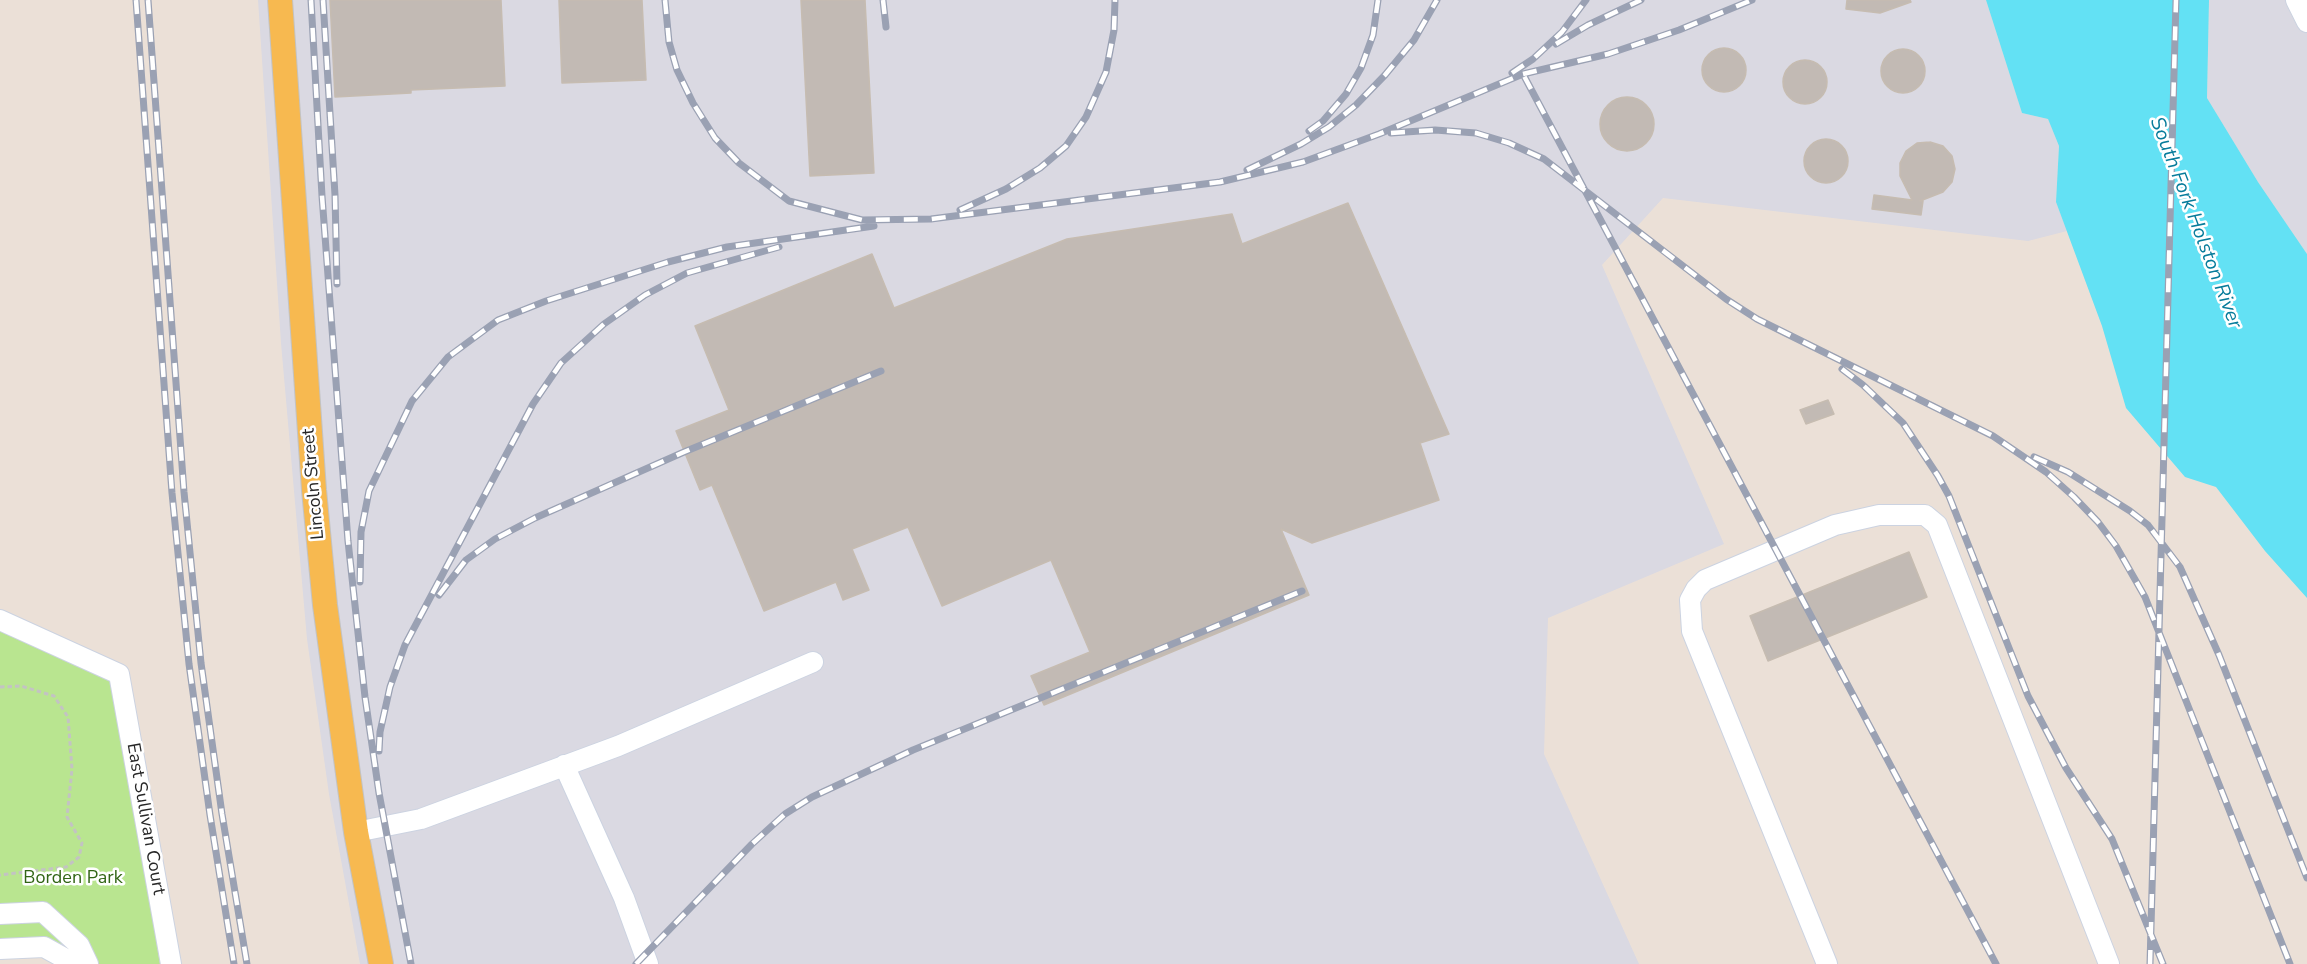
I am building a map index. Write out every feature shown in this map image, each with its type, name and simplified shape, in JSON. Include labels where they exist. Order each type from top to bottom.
[{"type":"main road","name":"Lincoln Street","points":[[280,0],[314,490],[333,678],[356,832],[381,964]]},
{"type":"street","points":[[2296,0],[2307,22]]},
{"type":"street","points":[[1827,964],[1692,631],[1689,616],[1690,600],[1705,580],[1835,525],[1879,514],[1925,515],[1937,525],[2109,964]]},
{"type":"street","name":"East Sullivan Court","points":[[0,620],[119,674],[171,964]]},
{"type":"street","points":[[356,832],[422,819],[618,746],[813,662]]},
{"type":"street","points":[[564,765],[624,898],[648,964]]},
{"type":"street","points":[[0,914],[43,912],[79,945],[88,964]]},
{"type":"street","points":[[0,949],[44,947],[75,964]]},
{"type":"path","points":[[0,687],[21,686],[54,696],[68,717],[72,769],[67,818],[82,843],[79,857],[66,867],[0,875]]},
{"type":"shaded area","points":[[258,0],[1986,0],[2022,113],[2048,119],[2059,146],[2056,202],[2067,231],[2028,241],[1663,198],[1602,265],[1724,544],[1548,618],[1544,754],[1639,964],[360,964],[329,794],[307,639],[281,343]]},
{"type":"shaded area","points":[[2209,0],[2307,0],[2307,254],[2258,182],[2207,98]]},
{"type":"green space","name":"Borden Park","points":[[0,622],[112,671],[160,964],[72,964],[44,947],[0,949]]},
{"type":"water","name":"South Fork Holston River","points":[[1986,0],[2209,0],[2207,98],[2258,182],[2307,254],[2307,598],[2265,551],[2216,487],[2185,477],[2126,408],[2102,326],[2056,202],[2059,146],[2048,119],[2022,113]]},
{"type":"building","points":[[330,0],[501,0],[505,86],[411,90],[411,93],[335,97]]},
{"type":"building","points":[[559,0],[642,0],[646,80],[562,83]]},
{"type":"building","points":[[801,0],[865,0],[874,173],[810,176]]},
{"type":"building","points":[[1847,0],[1910,0],[1911,2],[1880,13],[1846,9]]},
{"type":"building","points":[[1724,48],[1739,55],[1746,70],[1739,85],[1724,92],[1709,85],[1702,70],[1709,55]]},
{"type":"building","points":[[1903,49],[1918,56],[1925,71],[1918,86],[1903,93],[1888,86],[1881,71],[1888,56]]},
{"type":"building","points":[[1805,60],[1820,67],[1827,82],[1820,97],[1805,104],[1790,97],[1783,82],[1790,67]]},
{"type":"building","points":[[1627,97],[1637,99],[1646,105],[1652,114],[1654,124],[1652,134],[1646,143],[1637,149],[1627,151],[1617,149],[1608,143],[1602,134],[1600,124],[1602,114],[1608,105],[1617,99]]},
{"type":"building","points":[[1826,139],[1841,146],[1848,161],[1841,176],[1826,183],[1811,176],[1804,161],[1811,146]]},
{"type":"building","points":[[1930,142],[1943,146],[1952,156],[1955,169],[1952,182],[1943,192],[1920,201],[1923,201],[1921,215],[1872,209],[1874,195],[1912,200],[1900,176],[1900,163],[1906,151],[1917,143]]},
{"type":"building","points":[[1348,203],[1449,434],[1420,443],[1439,500],[1312,543],[1281,529],[1309,595],[1044,705],[1031,676],[1090,652],[1051,560],[942,606],[908,527],[852,549],[869,590],[843,600],[836,582],[764,611],[712,485],[700,490],[676,431],[729,410],[695,326],[872,254],[894,308],[1067,239],[1232,214],[1242,244]]},
{"type":"building","points":[[1828,400],[1834,414],[1806,424],[1800,410]]},
{"type":"building","points":[[1909,552],[1927,597],[1768,661],[1750,616]]},
{"type":"railway","points":[[136,0],[172,493],[189,664],[234,964]]},
{"type":"railway","points":[[148,0],[184,492],[201,663],[222,814],[247,964]]},
{"type":"railway","points":[[311,0],[322,196],[348,541],[365,697],[379,793],[411,964]]},
{"type":"railway","points":[[323,0],[335,195],[337,284]]},
{"type":"railway","points":[[665,0],[669,42],[677,70],[693,103],[715,138],[739,163],[789,201],[862,220],[931,219],[1220,182],[1303,162],[1379,134],[1523,74],[1996,964]]},
{"type":"railway","points":[[883,0],[886,27]]},
{"type":"railway","points":[[960,210],[1006,189],[1040,168],[1066,146],[1086,117],[1106,72],[1114,30],[1115,0]]},
{"type":"railway","points":[[1309,131],[1323,121],[1346,94],[1361,68],[1373,35],[1378,0]]},
{"type":"railway","points":[[1247,170],[1301,144],[1329,127],[1356,105],[1414,40],[1437,0]]},
{"type":"railway","points":[[1512,73],[1533,59],[1562,32],[1586,0]]},
{"type":"railway","points":[[1556,44],[1588,25],[1641,0]]},
{"type":"railway","points":[[1523,74],[1608,54],[1679,30],[1752,0]]},
{"type":"railway","points":[[2150,964],[2176,0]]},
{"type":"railway","points":[[1391,133],[1435,130],[1476,133],[1509,143],[1544,159],[1726,299],[1757,319],[1993,436],[2046,472],[2074,497],[2098,522],[2116,546],[2145,597],[2290,964]]},
{"type":"railway","points":[[360,582],[361,532],[369,491],[412,401],[448,357],[498,320],[546,301],[668,262],[727,247],[874,226]]},
{"type":"railway","points":[[379,751],[380,732],[390,687],[405,645],[533,404],[561,363],[604,324],[645,295],[687,273],[779,247]]},
{"type":"railway","points":[[1842,369],[1863,385],[1903,423],[1949,496],[2028,696],[2066,768],[2112,839],[2163,964]]},
{"type":"railway","points":[[439,595],[466,560],[495,539],[535,518],[684,452],[881,371]]},
{"type":"railway","points":[[2034,457],[2068,472],[2130,511],[2148,525],[2180,567],[2219,655],[2307,878]]},
{"type":"railway","points":[[636,964],[752,844],[785,814],[812,797],[913,750],[1302,591]]}]
